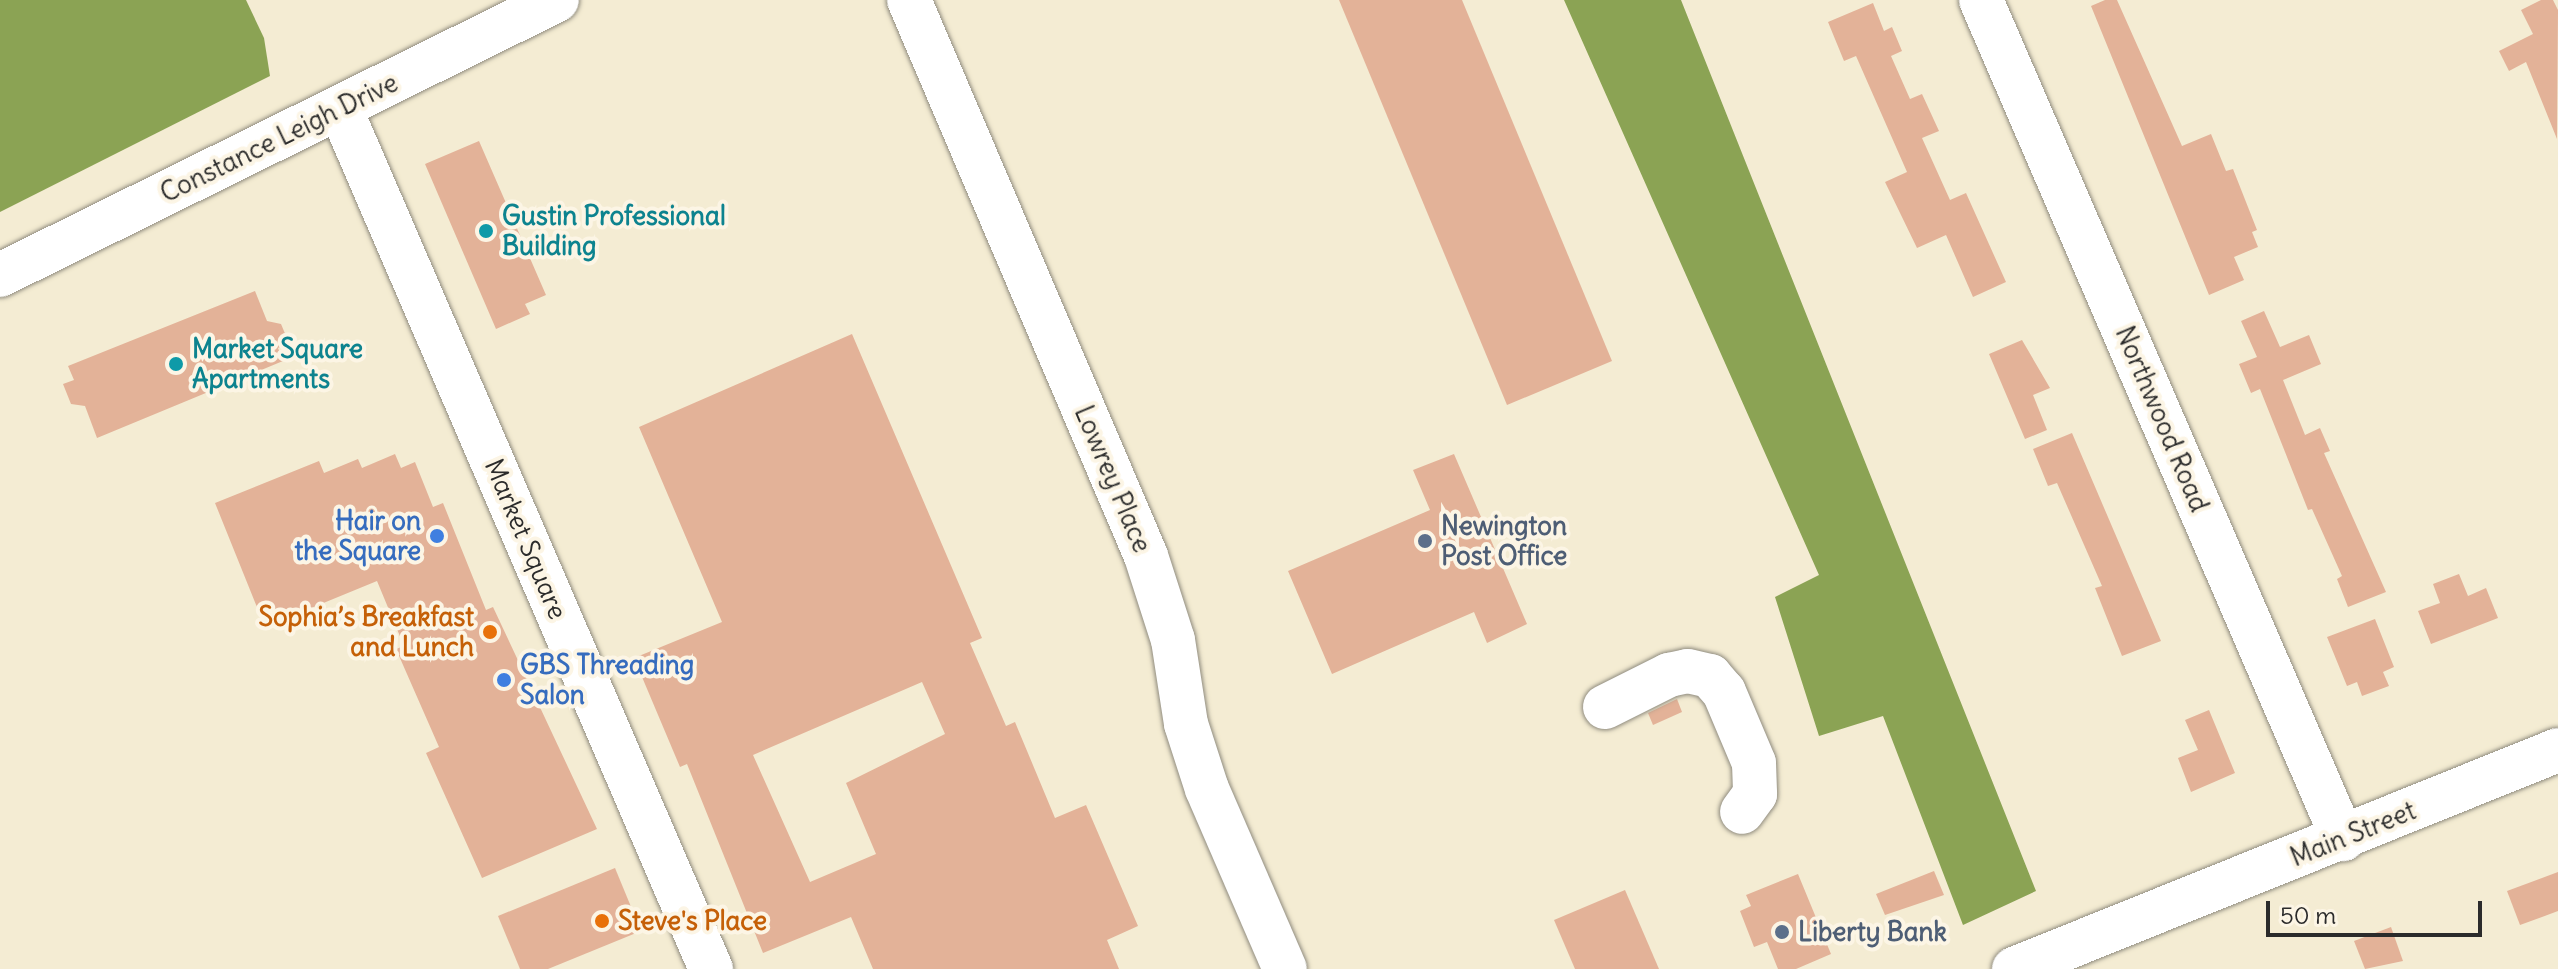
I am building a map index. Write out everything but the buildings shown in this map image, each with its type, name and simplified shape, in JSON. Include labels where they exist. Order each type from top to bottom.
[{"type":"street","name":"Constance Leigh Drive","points":[[0,275],[557,0]]},
{"type":"street","name":"Lowrey Place","points":[[909,0],[1146,556],[1173,640],[1186,724],[1207,789],[1285,969]]},
{"type":"street","name":"Northwood Road","points":[[1981,0],[2343,839]]},
{"type":"street","name":"Market Square","points":[[340,108],[711,969]]},
{"type":"street","points":[[1605,707],[1669,675],[1688,671],[1710,676],[1724,692],[1754,763],[1755,794],[1742,812]]},
{"type":"street","name":"Main Street","points":[[2014,969],[2558,750]]},
{"type":"green space","points":[[0,0],[246,0],[264,38],[270,76],[0,212]]},
{"type":"green space","points":[[1564,0],[1681,0],[2036,891],[1963,925],[1883,716],[1819,736],[1775,597],[1819,575]]},
{"type":"place","name":"Gustin Professional Building","points":[[486,231]]},
{"type":"place","name":"Market Square Apartments","points":[[176,364]]},
{"type":"place","name":"Hair on the Square","points":[[437,536]]},
{"type":"place","name":"Newington Post Office","points":[[1425,541]]},
{"type":"place","name":"Sophia’s Breakfast and Lunch","points":[[490,632]]},
{"type":"place","name":"GBS Threading Salon","points":[[504,680]]},
{"type":"place","name":"Steve's Place","points":[[602,921]]},
{"type":"place","name":"Liberty Bank","points":[[1782,932]]}]
